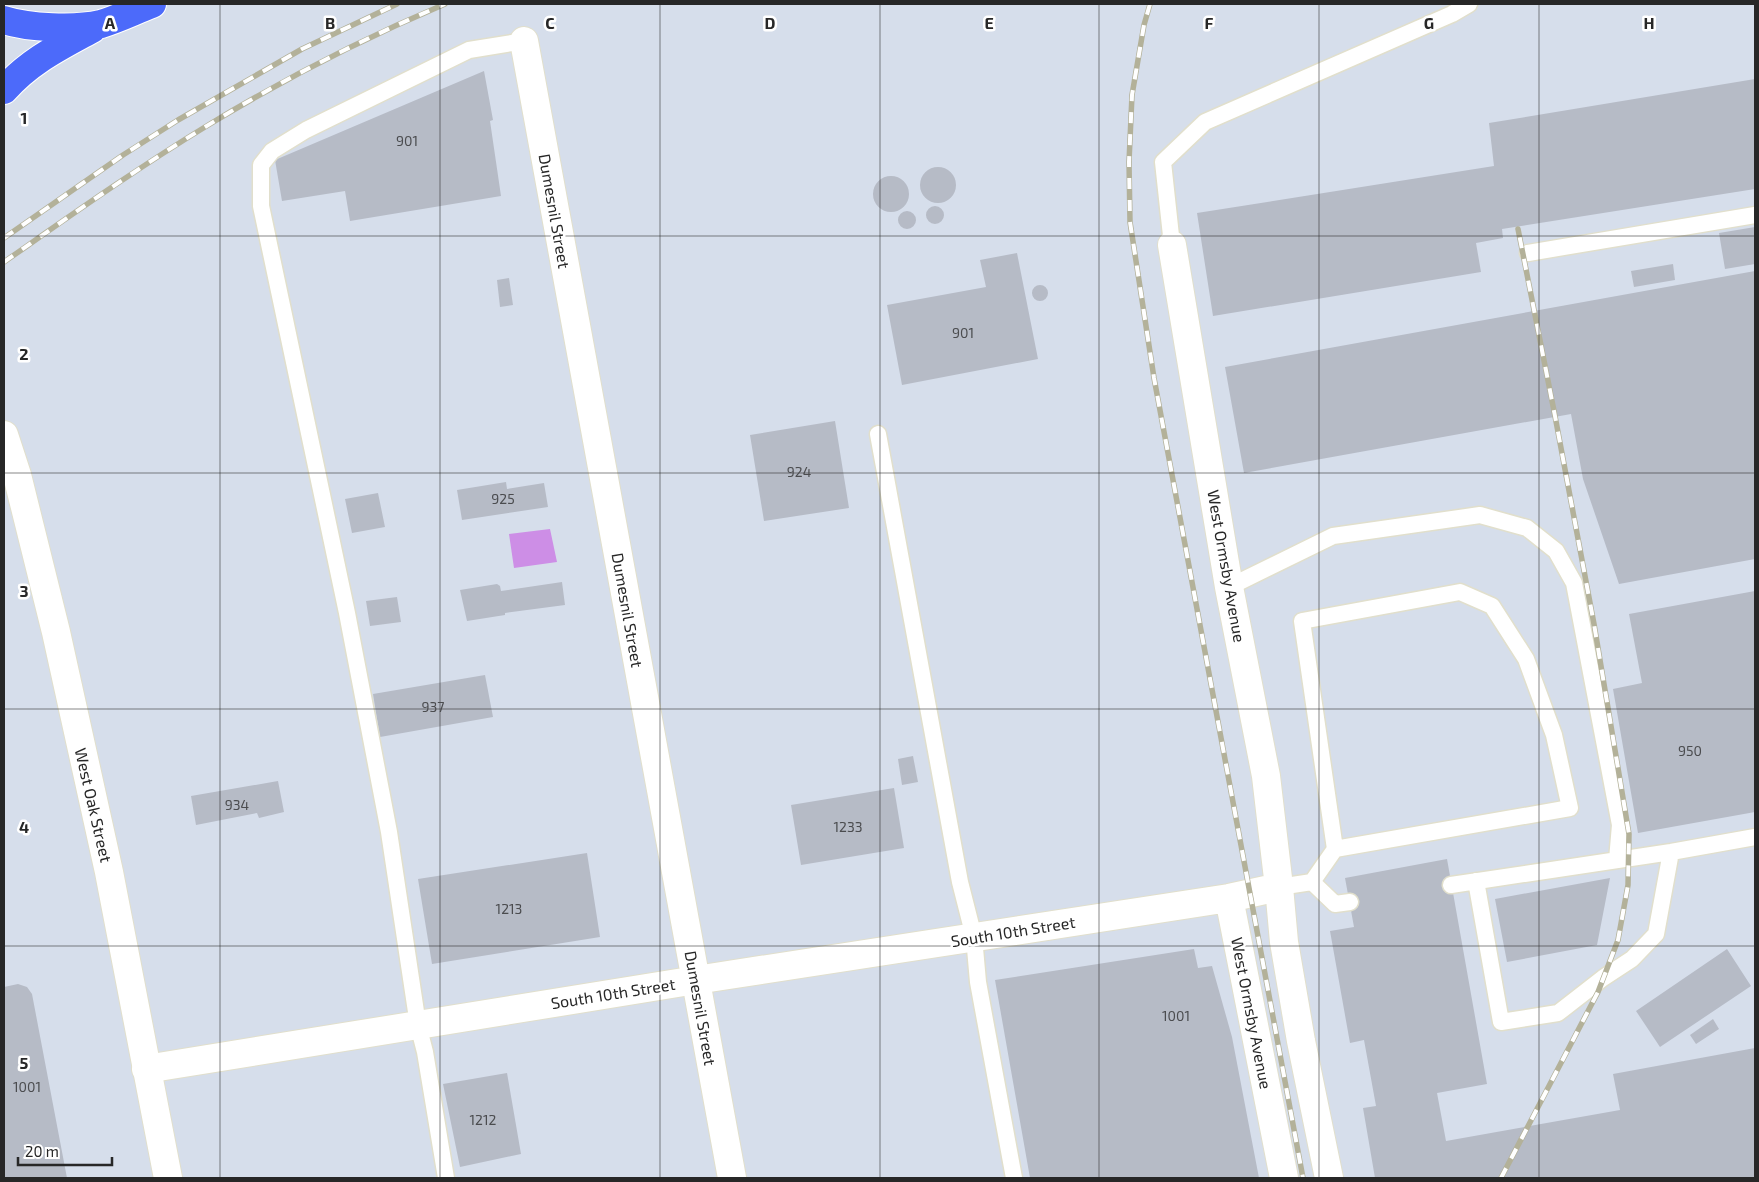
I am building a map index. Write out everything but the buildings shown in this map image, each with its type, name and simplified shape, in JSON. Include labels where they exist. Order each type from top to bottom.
[{"type":"main road","points":[[4,90],[14,79],[40,58],[101,24],[152,4]]},
{"type":"main road","points":[[4,20],[55,28],[101,24]]},
{"type":"street","name":"Dumesnil Street","points":[[524,42],[732,1178]]},
{"type":"street","name":"West Ormsby Avenue","points":[[1172,245],[1229,587],[1266,776],[1284,942],[1328,1178]]},
{"type":"street","name":"West Oak Street","points":[[4,435],[17,476],[56,632],[110,872],[168,1178]]},
{"type":"street","points":[[1229,898],[1279,887]]},
{"type":"street","name":"West Ormsby Avenue","points":[[1229,898],[1284,1178]]},
{"type":"street","name":"South 10th Street","points":[[146,1069],[696,980],[1229,898]]},
{"type":"lane","points":[[1172,245],[1163,162],[1206,122],[1452,14],[1469,4]]},
{"type":"lane","points":[[446,1178],[425,1052],[418,1025],[387,822],[347,613],[261,206],[261,165],[272,151],[306,130],[469,50],[524,42]]},
{"type":"lane","points":[[1528,253],[1755,215]]},
{"type":"lane","points":[[878,434],[958,872],[974,937],[978,982],[1014,1178]]},
{"type":"lane","points":[[1229,587],[1333,536],[1480,515],[1527,528],[1556,551],[1574,583],[1620,825],[1617,860]]},
{"type":"lane","points":[[1279,887],[1312,882],[1335,849],[1302,621],[1460,592],[1492,606],[1526,659],[1554,735],[1570,808],[1335,849]]},
{"type":"lane","points":[[1451,885],[1671,852],[1755,837]]},
{"type":"lane","points":[[1476,881],[1501,1022],[1558,1013],[1632,958],[1656,934],[1671,852]]},
{"type":"lane","points":[[1312,882],[1335,904],[1350,902]]},
{"type":"shaded area","points":[[550,529],[557,562],[514,568],[509,534]]},
{"type":"railway","points":[[4,238],[123,155],[178,120],[302,49],[397,4]]},
{"type":"railway","points":[[4,262],[128,176],[234,110],[323,61],[383,31],[445,4]]},
{"type":"railway","points":[[1150,4],[1144,25],[1132,95],[1129,162],[1130,222],[1154,378],[1303,1178]]},
{"type":"railway","points":[[1501,1178],[1598,992],[1618,940],[1628,885],[1629,834],[1594,624],[1518,229]]}]
